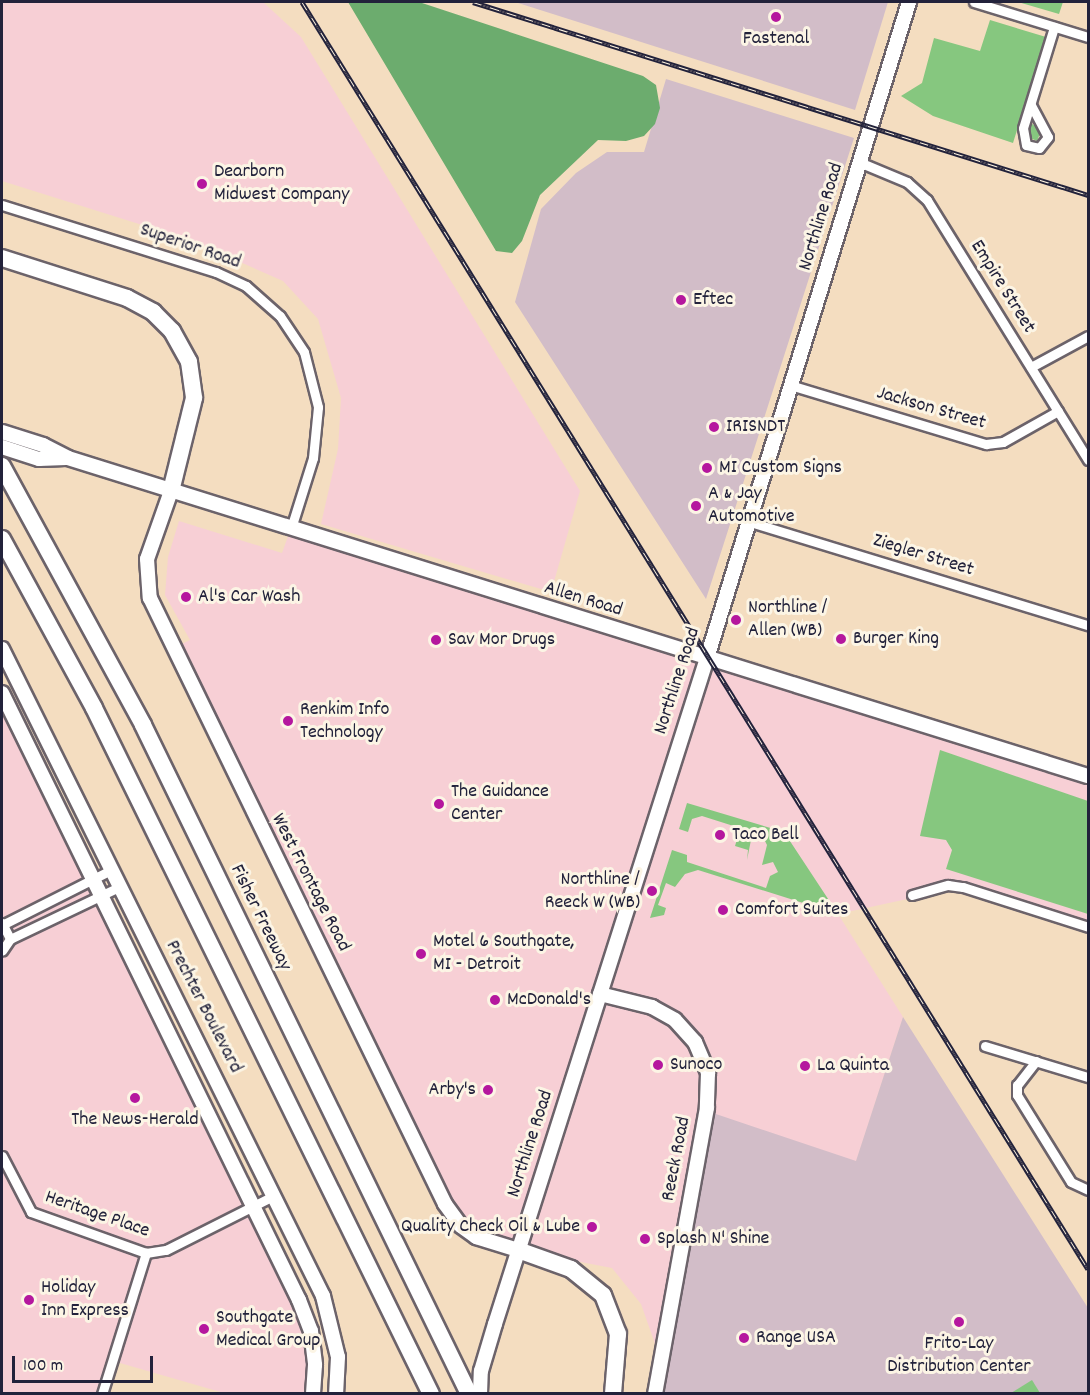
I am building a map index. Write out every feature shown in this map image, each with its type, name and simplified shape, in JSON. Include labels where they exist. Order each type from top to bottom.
[{"type":"highway","points":[[2,258],[137,302],[161,318],[178,339],[192,372],[194,398],[171,491]]},
{"type":"highway","name":"Fisher Freeway","points":[[4,470],[143,725],[470,1394]]},
{"type":"highway","points":[[2,539],[94,708],[430,1394]]},
{"type":"highway","points":[[518,1250],[571,1269],[603,1295],[618,1334],[613,1394]]},
{"type":"main road","name":"Northline Road","points":[[470,1394],[481,1371],[707,658],[747,521],[909,2]]},
{"type":"main road","name":"Allen Road","points":[[2,432],[43,445],[68,458],[171,491],[1089,776]]},
{"type":"main road","name":"Allen Road","points":[[2,447],[39,459],[68,458]]},
{"type":"main road","name":"West Frontage Road","points":[[171,491],[147,559],[150,598],[445,1204],[455,1219],[476,1236],[518,1250]]},
{"type":"main road","name":"Prechter Boulevard","points":[[2,649],[44,728],[323,1296],[332,1325],[338,1357],[336,1394]]},
{"type":"main road","points":[[2,693],[253,1206],[311,1331],[313,1394]]},
{"type":"main road","points":[[23,736],[44,728]]},
{"type":"main road","points":[[49,789],[52,780],[69,779]]},
{"type":"main road","points":[[72,838],[83,840],[94,832]]},
{"type":"main road","name":"Reeck Road","points":[[600,993],[652,1007],[675,1020],[695,1042],[708,1073],[707,1108],[655,1394]]},
{"type":"main road","points":[[170,1038],[177,1026],[192,1029]]},
{"type":"main road","points":[[195,1087],[207,1096],[232,1141],[238,1140],[243,1130]]},
{"type":"main road","points":[[311,1331],[324,1334],[332,1325]]},
{"type":"main road","name":"Northline Road","points":[[480,1394],[481,1371]]},
{"type":"street","points":[[974,2],[1089,37]]},
{"type":"street","points":[[1030,105],[1054,27]]},
{"type":"street","name":"Empire Street","points":[[859,162],[907,182],[922,194],[1089,460]]},
{"type":"street","name":"Superior Road","points":[[2,205],[216,272],[246,286],[280,316],[310,367],[318,407],[313,458],[291,528]]},
{"type":"street","points":[[1031,367],[1089,336]]},
{"type":"street","name":"Jackson Street","points":[[790,385],[986,444],[1003,442],[1058,411]]},
{"type":"street","name":"Ziegler Street","points":[[747,521],[1089,625]]},
{"type":"street","points":[[10,939],[3,924],[113,868]]},
{"type":"street","points":[[912,895],[948,885],[1089,927]]},
{"type":"street","points":[[2,951],[10,939],[121,886]]},
{"type":"street","points":[[985,1046],[1089,1077]]},
{"type":"street","points":[[1036,1061],[1017,1085],[1017,1095],[1071,1182],[1089,1190]]},
{"type":"street","name":"Heritage Place","points":[[2,1156],[31,1212],[146,1253],[166,1250],[273,1196]]},
{"type":"street","points":[[102,1394],[146,1253]]},
{"type":"shaded area","points":[[2,2],[263,2],[301,37],[580,491],[551,592],[321,524],[338,449],[341,398],[318,319],[283,281],[190,240],[2,181]]},
{"type":"shaded area","points":[[515,2],[888,2],[855,110]]},
{"type":"shaded area","points":[[666,79],[854,138],[706,599],[515,302],[541,209],[576,173],[607,152],[644,152]]},
{"type":"shaded area","points":[[179,521],[282,553],[291,528],[1088,776],[1088,927],[963,887],[838,914],[903,1017],[856,1162],[660,1358],[641,1304],[612,1268],[518,1250],[461,1226],[174,648],[190,640],[165,595],[168,557]]},
{"type":"shaded area","points":[[2,693],[306,1318],[313,1393],[224,1393],[113,1361],[102,1393],[2,1393]]},
{"type":"shaded area","points":[[903,1017],[1088,1308],[1088,1393],[655,1394],[707,1111],[856,1161]]},
{"type":"green space","points":[[348,2],[419,2],[643,76],[656,85],[660,108],[655,124],[644,136],[626,141],[598,140],[540,195],[522,241],[512,253],[496,251]]},
{"type":"green space","points":[[1018,2],[1063,2],[1059,14]]},
{"type":"green space","points":[[990,20],[1046,37],[1013,143],[933,116],[901,96],[922,83],[934,38],[980,51]]},
{"type":"green space","points":[[1031,123],[1041,131],[1037,141],[1028,137]]},
{"type":"green space","points":[[940,750],[1088,801],[1088,914],[946,869],[952,850],[946,840],[920,836]]},
{"type":"green space","points":[[687,803],[784,832],[838,914],[698,870],[685,874],[675,887],[666,883],[658,905],[666,908],[664,915],[650,918],[672,850],[687,855],[687,862],[766,888],[770,876],[778,872],[773,862],[762,865],[767,845],[762,835],[702,816],[692,819],[688,832],[679,829]]},
{"type":"green space","points":[[738,836],[751,840],[747,860],[748,850],[735,846]]},
{"type":"green space","points":[[1032,1380],[1040,1393],[1011,1393]]},
{"type":"railway","points":[[302,2],[1088,1269]]},
{"type":"railway","points":[[473,2],[1088,195]]},
{"type":"place","name":"Fastenal","points":[[776,17]]},
{"type":"place","name":"Dearborn Midwest Company","points":[[202,184]]},
{"type":"place","name":"Eftec","points":[[681,300]]},
{"type":"place","name":"IRISNDT","points":[[714,427]]},
{"type":"place","name":"MI Custom Signs","points":[[707,468]]},
{"type":"place","name":"A & Jay Automotive","points":[[696,506]]},
{"type":"place","name":"Al's Car Wash","points":[[186,597]]},
{"type":"place","name":"Northline / Allen (WB)","points":[[736,620]]},
{"type":"place","name":"Burger King","points":[[841,639]]},
{"type":"place","name":"Sav Mor Drugs","points":[[436,640]]},
{"type":"place","name":"Renkim Info Technology","points":[[288,721]]},
{"type":"place","name":"The Guidance Center","points":[[439,804]]},
{"type":"place","name":"Taco Bell","points":[[720,835]]},
{"type":"place","name":"Northline / Reeck W (WB)","points":[[652,891]]},
{"type":"place","name":"Comfort Suites","points":[[723,910]]},
{"type":"place","name":"Motel 6 Southgate, MI - Detroit","points":[[421,954]]},
{"type":"place","name":"McDonald's","points":[[495,1000]]},
{"type":"place","name":"Sunoco","points":[[658,1065]]},
{"type":"place","name":"La Quinta","points":[[805,1066]]},
{"type":"place","name":"Arby's","points":[[488,1090]]},
{"type":"place","name":"The News-Herald","points":[[135,1098]]},
{"type":"place","name":"Quality Check Oil & Lube","points":[[592,1227]]},
{"type":"place","name":"Splash N' Shine","points":[[645,1239]]},
{"type":"place","name":"Holiday Inn Express","points":[[29,1300]]},
{"type":"place","name":"Frito-Lay Distribution Center","points":[[959,1322]]},
{"type":"place","name":"Southgate Medical Group","points":[[204,1329]]},
{"type":"place","name":"Range USA","points":[[744,1338]]}]
